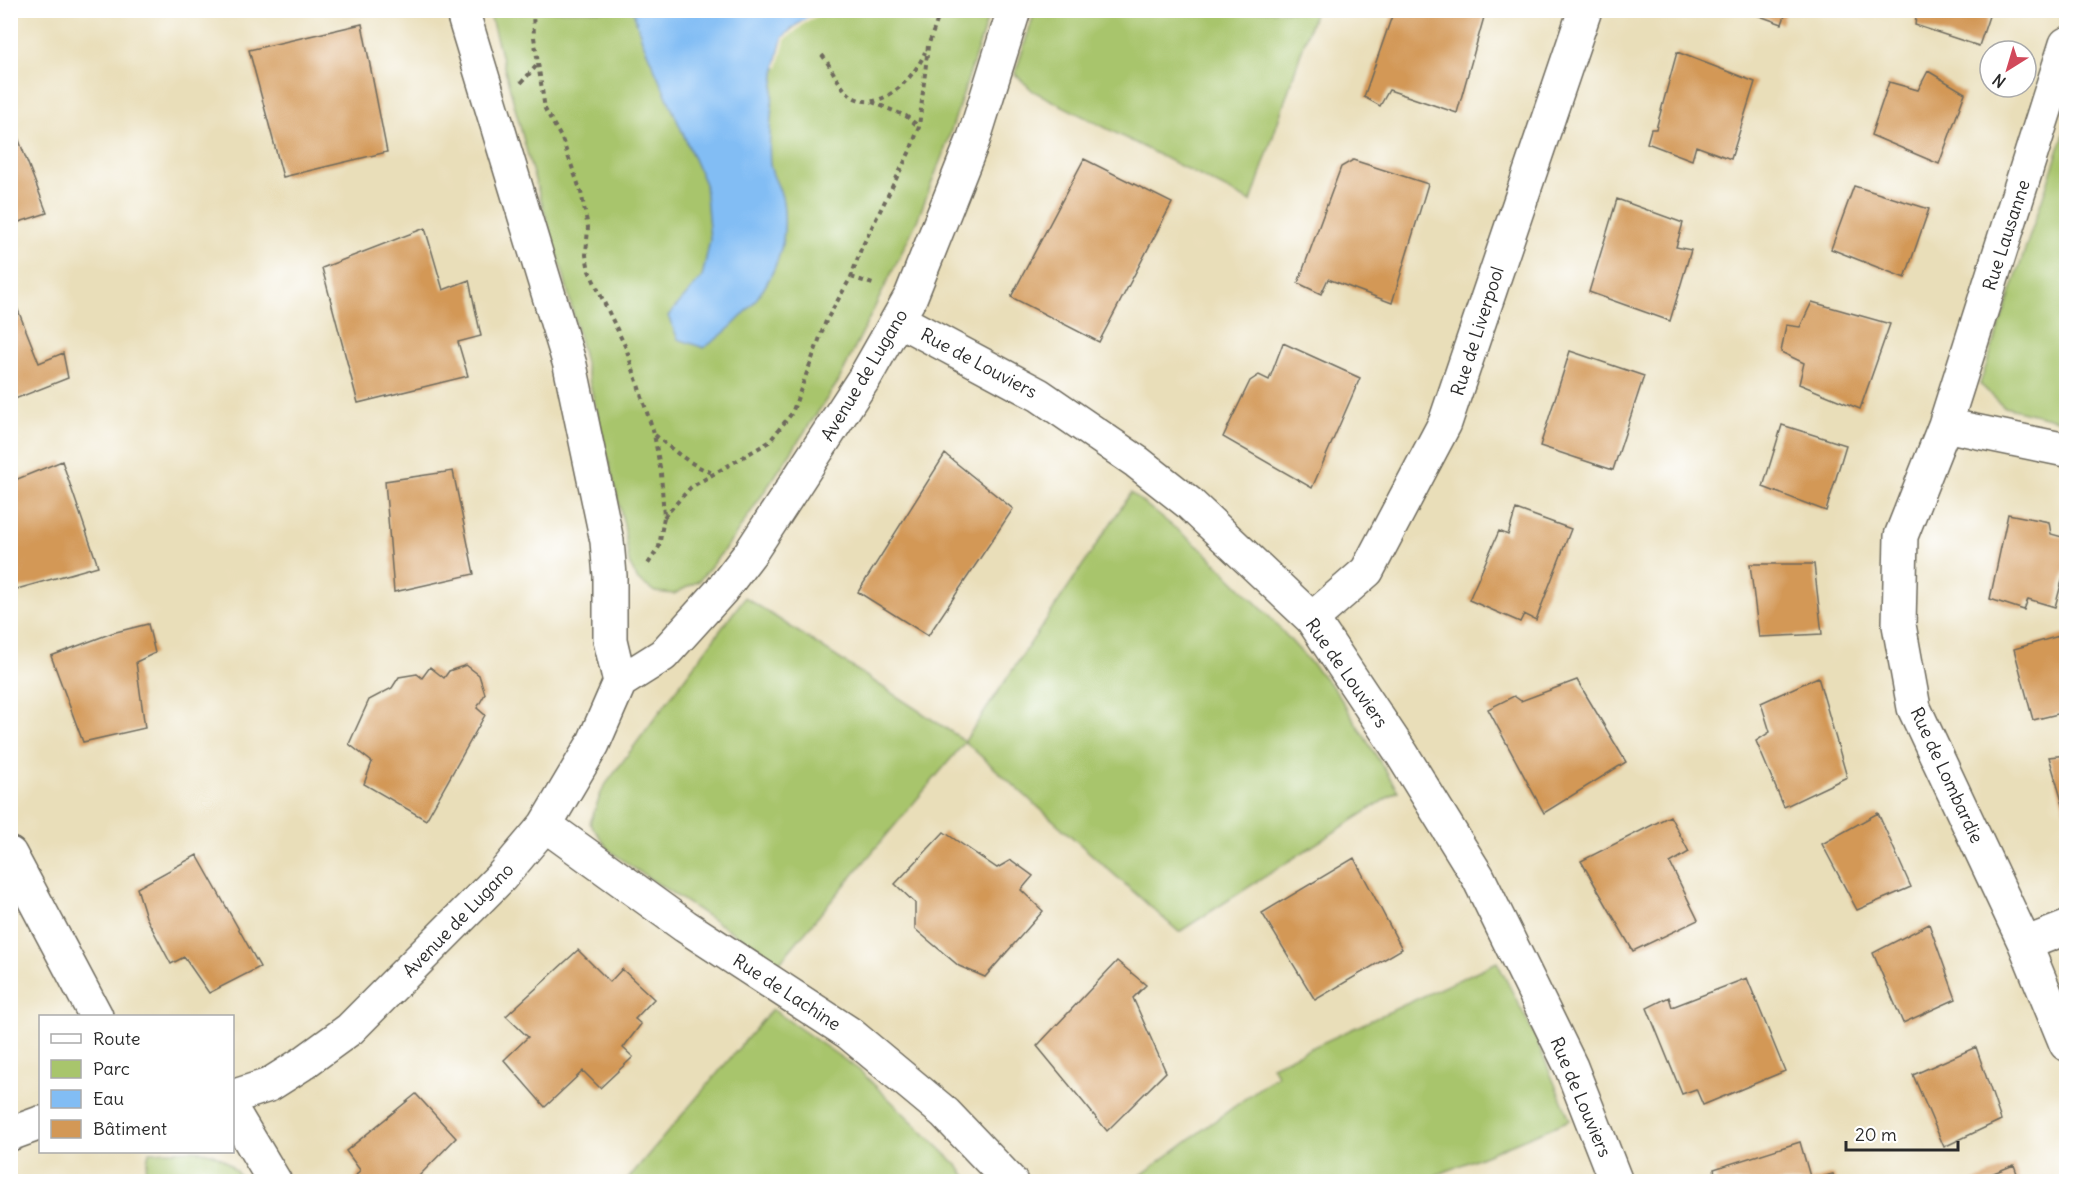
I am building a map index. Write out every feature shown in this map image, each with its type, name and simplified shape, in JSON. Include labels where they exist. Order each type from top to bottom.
[{"type":"street","points":[[462,10],[573,376],[607,541],[610,576],[610,640],[620,682]]},
{"type":"street","name":"Avenue de Lugano","points":[[234,1096],[269,1085],[350,1029],[502,876],[545,825],[593,744],[620,682],[663,654],[722,591],[834,425],[899,320],[974,138],[1014,10]]},
{"type":"street","name":"Rue de Liverpool","points":[[1312,619],[1367,571],[1445,423],[1585,10]]},
{"type":"street","name":"Rue Lausanne","points":[[1945,425],[2067,45]]},
{"type":"street","name":"Rue de Louviers","points":[[899,320],[1039,395],[1137,462],[1189,503],[1312,619],[1402,754],[1478,877],[1571,1067],[1617,1182]]},
{"type":"street","points":[[1945,425],[2067,450]]},
{"type":"street","name":"Rue de Lombardie","points":[[1945,425],[1901,536],[1899,625],[1914,708],[2025,944],[2067,1044]]},
{"type":"street","name":"Rue de Lachine","points":[[545,825],[685,926],[849,1033],[945,1113],[1011,1182]]},
{"type":"street","points":[[10,854],[86,992],[95,1015]]},
{"type":"street","points":[[2025,944],[2067,928]]},
{"type":"street","points":[[234,1113],[275,1182]]},
{"type":"street","points":[[10,1134],[39,1123]]},
{"type":"path","points":[[532,10],[545,109],[562,139],[580,192],[588,227],[586,255],[589,271],[626,348],[654,434],[661,473],[664,517],[659,547],[643,572]]},
{"type":"path","points":[[871,102],[905,82],[921,64],[941,10]]},
{"type":"path","points":[[664,517],[691,487],[747,457],[769,442],[792,413],[811,368],[826,321],[851,277],[861,249],[894,186],[919,127],[928,46]]},
{"type":"path","points":[[822,55],[843,88],[856,99],[871,102],[906,116],[919,127]]},
{"type":"path","points":[[851,277],[884,287]]},
{"type":"path","points":[[654,434],[679,455],[699,468],[714,473]]},
{"type":"green space","points":[[489,11],[990,11],[946,146],[917,221],[838,382],[732,540],[699,581],[674,594],[655,592],[638,580],[629,563],[624,525],[564,276],[531,167]]},
{"type":"green space","points":[[1035,11],[1315,11],[1251,202],[1033,91],[1015,74]]},
{"type":"green space","points":[[2066,128],[2066,422],[2004,407],[1980,384]]},
{"type":"green space","points":[[1131,493],[1204,551],[1266,613],[1336,691],[1398,791],[1179,932],[965,742],[779,963],[632,867],[608,849],[590,823],[603,788],[745,597],[965,741]]},
{"type":"green space","points":[[1497,962],[1533,1032],[1570,1120],[1422,1181],[1133,1181],[1277,1075],[1272,1066]]},
{"type":"green space","points":[[772,1009],[859,1070],[957,1165],[970,1181],[626,1181]]},
{"type":"green space","points":[[149,1153],[209,1153],[223,1159],[243,1181],[143,1181]]},
{"type":"water","points":[[633,11],[826,11],[803,21],[788,32],[780,45],[777,60],[772,99],[770,154],[771,168],[781,194],[784,210],[784,235],[779,257],[764,288],[754,302],[731,327],[704,348],[678,339],[668,316],[702,277],[710,240],[705,184],[642,40]]},
{"type":"pier","points":[[829,10],[808,21],[785,40],[778,69],[776,66],[783,38],[806,18]]},
{"type":"building","points":[[1394,10],[1486,10],[1457,113],[1389,90],[1380,106],[1364,97]]},
{"type":"building","points":[[1743,10],[1787,10],[1782,24]]},
{"type":"building","points":[[1917,10],[1991,10],[1981,39],[1978,39],[1978,46],[1915,25]]},
{"type":"building","points":[[362,24],[387,152],[283,177],[249,50]]},
{"type":"building","points":[[1677,52],[1755,82],[1731,159],[1696,146],[1692,160],[1647,143],[1651,129],[1656,129]]},
{"type":"building","points":[[1928,71],[1965,93],[1939,164],[1871,135],[1889,82],[1918,90]]},
{"type":"building","points":[[10,117],[47,213],[10,225]]},
{"type":"building","points":[[1084,159],[1172,203],[1099,342],[1011,297]]},
{"type":"building","points":[[1353,160],[1428,184],[1392,303],[1328,279],[1321,294],[1298,283],[1341,167]]},
{"type":"building","points":[[1854,186],[1929,209],[1905,278],[1831,249]]},
{"type":"building","points":[[1617,199],[1683,223],[1676,247],[1691,250],[1670,321],[1589,292]]},
{"type":"building","points":[[425,228],[443,290],[469,280],[481,336],[458,342],[468,376],[358,403],[322,268]]},
{"type":"building","points":[[14,300],[39,363],[63,353],[68,378],[10,401],[10,302]]},
{"type":"building","points":[[1812,302],[1890,324],[1860,409],[1799,384],[1804,363],[1781,352],[1786,325],[1800,327]]},
{"type":"building","points":[[1283,343],[1360,378],[1312,488],[1223,437],[1250,381],[1259,375],[1269,380]]},
{"type":"building","points":[[1570,351],[1644,376],[1613,470],[1540,446]]},
{"type":"building","points":[[1782,425],[1846,445],[1826,511],[1763,487]]},
{"type":"building","points":[[945,454],[1013,509],[928,636],[858,592]]},
{"type":"building","points":[[62,461],[98,566],[10,591],[10,482]]},
{"type":"building","points":[[453,471],[474,574],[394,592],[385,481]]},
{"type":"building","points":[[1516,509],[1571,529],[1536,620],[1524,614],[1520,622],[1469,600],[1499,531],[1508,535]]},
{"type":"building","points":[[2008,514],[2049,522],[2051,534],[2066,538],[2066,566],[2055,607],[2028,599],[2024,610],[1990,599]]},
{"type":"building","points":[[1750,564],[1814,564],[1822,634],[1759,637]]},
{"type":"building","points":[[148,624],[155,653],[136,662],[145,728],[83,742],[51,656],[112,633]]},
{"type":"building","points":[[2066,634],[2066,712],[2033,720],[2014,649]]},
{"type":"building","points":[[466,665],[479,675],[485,694],[477,708],[485,715],[426,820],[364,784],[372,762],[349,744],[369,700],[392,688],[399,677],[417,674],[422,678],[430,667],[444,678],[449,671]]},
{"type":"building","points":[[1818,677],[1847,777],[1784,807],[1756,741],[1770,732],[1761,703]]},
{"type":"building","points":[[1577,680],[1626,762],[1544,813],[1488,709],[1514,696],[1521,701]]},
{"type":"building","points":[[2066,755],[2066,815],[2049,757]]},
{"type":"building","points":[[1878,813],[1911,887],[1857,910],[1822,844]]},
{"type":"building","points":[[1670,816],[1689,852],[1670,863],[1698,920],[1633,951],[1581,861]]},
{"type":"building","points":[[944,832],[997,868],[1011,860],[1033,876],[1021,890],[1043,911],[985,977],[959,966],[915,929],[915,903],[895,884]]},
{"type":"building","points":[[197,855],[260,967],[209,993],[184,957],[171,964],[146,917],[137,888]]},
{"type":"building","points":[[1354,858],[1402,949],[1315,1000],[1262,913]]},
{"type":"building","points":[[1929,924],[1956,999],[1903,1023],[1873,953]]},
{"type":"building","points":[[578,950],[610,982],[622,969],[654,999],[635,1019],[641,1024],[623,1048],[633,1057],[600,1088],[583,1071],[545,1107],[504,1060],[528,1037],[506,1016]]},
{"type":"building","points":[[1117,961],[1146,985],[1133,998],[1166,1072],[1107,1131],[1037,1046]]},
{"type":"building","points":[[1747,978],[1785,1071],[1703,1105],[1696,1089],[1682,1094],[1647,1008],[1669,997],[1672,1007]]},
{"type":"building","points":[[1976,1047],[2001,1120],[1944,1147],[1913,1075]]},
{"type":"building","points":[[416,1094],[456,1138],[419,1176],[424,1182],[358,1182],[355,1177],[360,1170],[346,1151]]},
{"type":"building","points":[[1800,1142],[1811,1180],[1833,1174],[1836,1182],[1717,1182],[1714,1169]]},
{"type":"building","points":[[2014,1165],[2020,1182],[1973,1182],[1973,1181]]}]
